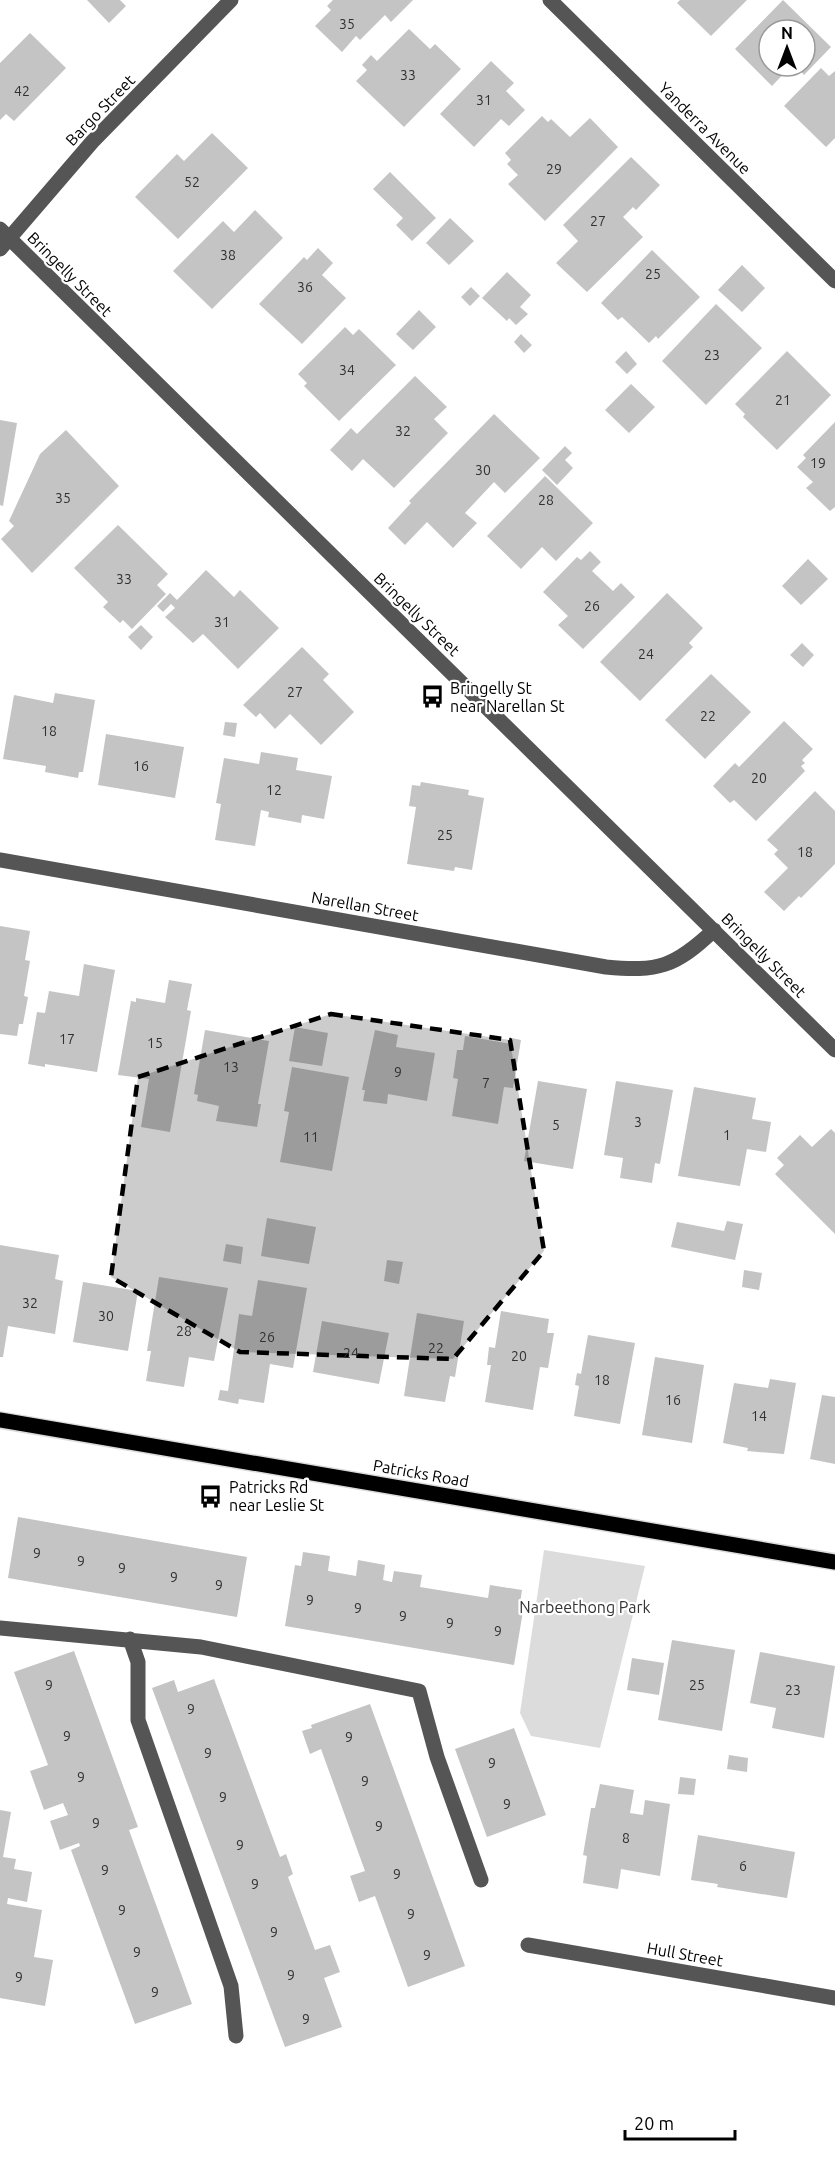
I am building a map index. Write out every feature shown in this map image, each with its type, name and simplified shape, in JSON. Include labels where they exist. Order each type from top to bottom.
[{"type":"main road","name":"Patricks Road","points":[[0,1419],[835,1562]]},
{"type":"street","name":"Bargo Street","points":[[3,239],[92,142],[231,0]]},
{"type":"street","name":"Yanderra Avenue","points":[[550,0],[835,281]]},
{"type":"street","name":"Bringelly Street","points":[[3,239],[835,1050]]},
{"type":"street","name":"Narellan Street","points":[[0,860],[615,968],[656,968],[669,964],[698,945],[714,930]]},
{"type":"street","points":[[0,1628],[201,1647],[419,1691],[437,1757],[481,1880]]},
{"type":"street","points":[[130,1639],[138,1662],[138,1720],[231,1986],[236,2036]]},
{"type":"street","name":"Hull Street","points":[[528,1945],[835,1998]]},
{"type":"highlighted area","points":[[331,1014],[510,1040],[544,1251],[453,1359],[240,1352],[111,1277],[138,1077]]},
{"type":"green space","name":"Narbeethong Park","points":[[544,1550],[645,1566],[600,1748],[531,1736],[520,1713]]},
{"type":"building","points":[[87,0],[120,0],[126,6],[109,23]]},
{"type":"building","points":[[333,0],[413,0],[391,22],[385,15],[360,40],[356,36],[342,52],[315,26],[331,10],[327,6]]},
{"type":"building","points":[[680,0],[747,0],[711,36],[677,3]]},
{"type":"building","points":[[783,0],[801,18],[765,18]]},
{"type":"building","points":[[757,27],[757,71],[735,49]]},
{"type":"building","points":[[409,29],[430,49],[435,44],[461,69],[404,127],[356,81],[367,70],[362,65],[371,55],[377,61]]},
{"type":"building","points":[[30,33],[66,68],[14,121],[6,114],[0,120],[0,63]]},
{"type":"building","points":[[817,33],[831,47],[817,62]]},
{"type":"building","points":[[491,61],[514,83],[506,91],[525,110],[509,126],[501,119],[474,147],[440,114]]},
{"type":"building","points":[[821,68],[829,76],[835,71],[835,138],[826,147],[784,106],[811,78],[817,78],[817,72]]},
{"type":"building","points":[[764,78],[780,78],[772,86]]},
{"type":"building","points":[[542,116],[548,122],[551,119],[570,137],[590,118],[618,147],[545,221],[508,184],[518,175],[507,164],[511,160],[505,153]]},
{"type":"building","points":[[212,133],[248,168],[178,239],[135,197],[177,154],[184,161]]},
{"type":"building","points":[[631,157],[660,185],[636,210],[633,207],[623,217],[643,237],[587,292],[556,263],[578,241],[563,225]]},
{"type":"building","points":[[390,172],[436,218],[412,241],[396,225],[403,218],[373,189]]},
{"type":"building","points":[[255,210],[283,238],[212,309],[173,271],[223,221],[234,232]]},
{"type":"building","points":[[450,218],[474,241],[449,265],[426,243]]},
{"type":"building","points":[[318,248],[333,263],[322,275],[346,298],[302,344],[259,304],[304,257],[307,260]]},
{"type":"building","points":[[652,250],[700,297],[658,339],[656,336],[649,343],[622,317],[618,320],[601,303]]},
{"type":"building","points":[[742,265],[765,288],[742,312],[718,290]]},
{"type":"building","points":[[507,272],[531,295],[520,307],[528,314],[516,325],[509,318],[507,321],[482,298]]},
{"type":"building","points":[[471,287],[480,296],[470,306],[461,297]]},
{"type":"building","points":[[716,304],[762,348],[706,405],[662,361]]},
{"type":"building","points":[[419,310],[436,327],[413,350],[396,334]]},
{"type":"building","points":[[345,327],[353,335],[359,329],[396,365],[339,421],[304,386],[307,383],[298,374]]},
{"type":"building","points":[[521,334],[532,345],[524,353],[514,342]]},
{"type":"building","points":[[626,351],[637,364],[627,374],[615,362]]},
{"type":"building","points":[[787,351],[831,395],[777,450],[743,417],[745,414],[735,404]]},
{"type":"building","points":[[415,376],[447,407],[434,419],[448,433],[394,488],[363,459],[352,471],[330,450],[351,428],[357,434]]},
{"type":"building","points":[[631,384],[655,407],[629,433],[605,410]]},
{"type":"building","points":[[494,414],[540,458],[505,493],[494,482],[465,513],[477,523],[453,548],[427,522],[405,545],[388,528],[411,503],[409,501]]},
{"type":"building","points":[[0,420],[17,423],[3,506],[0,505]]},
{"type":"building","points":[[835,422],[835,507],[830,511],[806,488],[813,482],[797,467],[806,458],[803,455]]},
{"type":"building","points":[[66,430],[119,486],[32,573],[1,539],[14,526],[9,521],[40,454]]},
{"type":"building","points":[[565,446],[572,453],[565,460],[573,468],[557,485],[542,470]]},
{"type":"building","points":[[545,476],[593,523],[556,561],[542,547],[521,569],[487,536]]},
{"type":"building","points":[[118,525],[168,574],[157,585],[166,594],[132,629],[123,620],[120,623],[103,607],[108,602],[74,568]]},
{"type":"building","points":[[590,551],[601,562],[592,571],[613,591],[621,583],[635,597],[583,649],[558,625],[568,616],[543,592],[577,557],[581,560]]},
{"type":"building","points":[[808,559],[828,579],[801,605],[782,586]]},
{"type":"building","points":[[206,570],[234,597],[240,590],[279,628],[238,669],[203,634],[193,643],[165,617],[175,608],[171,604],[163,612],[157,606],[170,593],[177,600]]},
{"type":"building","points":[[667,593],[703,628],[689,643],[693,647],[640,701],[600,662]]},
{"type":"building","points":[[141,625],[153,637],[141,650],[128,637]]},
{"type":"building","points":[[802,643],[814,655],[803,667],[790,655]]},
{"type":"building","points":[[302,647],[329,674],[323,680],[354,712],[321,745],[290,714],[275,729],[260,713],[256,717],[243,705]]},
{"type":"building","points":[[711,674],[751,712],[705,759],[665,720]]},
{"type":"building","points":[[55,693],[95,700],[83,772],[79,772],[78,778],[45,772],[46,766],[3,759],[14,695],[53,703]]},
{"type":"building","points":[[784,721],[813,749],[802,760],[805,763],[801,766],[805,771],[756,821],[734,800],[730,803],[713,786],[735,763],[739,767]]},
{"type":"building","points":[[225,722],[237,723],[235,737],[223,735]]},
{"type":"building","points":[[106,734],[184,747],[175,798],[98,785]]},
{"type":"building","points":[[261,752],[298,758],[296,770],[332,776],[324,819],[302,815],[301,823],[268,817],[269,812],[261,810],[255,846],[215,840],[221,804],[216,803],[224,758],[259,764]]},
{"type":"building","points":[[421,782],[469,790],[468,795],[484,798],[472,870],[455,867],[454,871],[407,864],[416,807],[409,806],[412,785],[420,786]]},
{"type":"building","points":[[815,791],[835,811],[835,864],[801,898],[799,896],[784,911],[764,892],[788,868],[774,854],[778,850],[767,840]]},
{"type":"building","points":[[0,926],[30,931],[25,960],[30,961],[24,996],[28,997],[23,1024],[19,1024],[17,1036],[0,1034]]},
{"type":"building","points":[[84,964],[115,970],[97,1072],[45,1064],[45,1067],[28,1064],[37,1012],[45,1013],[49,991],[79,996]]},
{"type":"building","points":[[169,980],[192,984],[187,1010],[191,1011],[170,1132],[141,1127],[149,1079],[118,1075],[131,1001],[136,1002],[136,998],[165,1003]]},
{"type":"building","points":[[295,1027],[328,1033],[322,1066],[289,1061]]},
{"type":"building","points":[[205,1030],[269,1041],[258,1104],[261,1104],[257,1127],[216,1121],[219,1106],[197,1101],[198,1095],[194,1094]]},
{"type":"building","points":[[375,1030],[398,1035],[396,1047],[435,1053],[427,1101],[388,1094],[387,1104],[363,1101],[365,1090],[362,1090]]},
{"type":"building","points":[[465,1036],[511,1044],[512,1038],[521,1040],[513,1088],[504,1087],[498,1124],[452,1116],[458,1079],[453,1078],[457,1050],[463,1050]]},
{"type":"building","points":[[292,1067],[349,1077],[332,1171],[280,1162],[289,1112],[284,1111]]},
{"type":"building","points":[[538,1081],[587,1089],[573,1169],[524,1161]]},
{"type":"building","points":[[616,1081],[673,1090],[660,1164],[655,1163],[652,1183],[620,1178],[623,1158],[604,1155]]},
{"type":"building","points":[[694,1087],[756,1098],[752,1119],[771,1122],[766,1152],[747,1149],[740,1186],[678,1176]]},
{"type":"building","points":[[831,1129],[835,1133],[835,1234],[775,1174],[784,1165],[777,1158],[800,1135],[812,1147]]},
{"type":"building","points":[[267,1218],[316,1227],[309,1264],[261,1256]]},
{"type":"building","points":[[727,1221],[743,1224],[735,1260],[671,1247],[677,1222],[724,1231]]},
{"type":"building","points":[[226,1244],[243,1247],[241,1264],[223,1261]]},
{"type":"building","points":[[0,1245],[59,1255],[55,1279],[63,1281],[55,1334],[8,1326],[3,1357],[0,1357]]},
{"type":"building","points":[[387,1260],[403,1262],[399,1284],[384,1281]]},
{"type":"building","points":[[744,1270],[762,1273],[759,1290],[742,1287]]},
{"type":"building","points":[[159,1277],[228,1288],[214,1361],[189,1357],[184,1387],[146,1381],[151,1351],[147,1351]]},
{"type":"building","points":[[258,1280],[307,1288],[293,1368],[270,1364],[264,1403],[239,1399],[238,1404],[218,1400],[220,1390],[228,1391],[239,1314],[252,1316]]},
{"type":"building","points":[[83,1282],[138,1291],[128,1351],[73,1342]]},
{"type":"building","points":[[501,1311],[549,1319],[547,1333],[554,1333],[548,1368],[540,1367],[533,1410],[485,1402],[491,1365],[487,1365],[489,1347],[495,1348]]},
{"type":"building","points":[[417,1313],[464,1321],[455,1377],[450,1376],[445,1402],[404,1396]]},
{"type":"building","points":[[322,1321],[389,1333],[379,1384],[313,1372]]},
{"type":"building","points":[[588,1335],[635,1343],[620,1424],[574,1416],[579,1386],[575,1385],[577,1373],[581,1374]]},
{"type":"building","points":[[655,1357],[704,1365],[692,1443],[642,1435]]},
{"type":"building","points":[[770,1379],[796,1383],[784,1454],[747,1451],[748,1448],[723,1443],[734,1383],[768,1388]]},
{"type":"building","points":[[822,1395],[835,1397],[835,1464],[810,1459]]},
{"type":"building","points":[[18,1517],[247,1557],[237,1617],[8,1578]]},
{"type":"building","points":[[303,1552],[330,1556],[328,1571],[356,1576],[358,1560],[385,1565],[383,1580],[392,1582],[394,1571],[422,1575],[420,1587],[488,1598],[490,1585],[522,1590],[520,1604],[524,1605],[514,1665],[285,1626],[295,1565],[301,1566]]},
{"type":"building","points":[[672,1640],[735,1650],[722,1731],[658,1720]]},
{"type":"building","points":[[74,1651],[138,1827],[129,1830],[192,2004],[135,2024],[71,1850],[80,1846],[79,1843],[60,1850],[50,1821],[68,1815],[63,1803],[44,1810],[30,1771],[48,1765],[14,1672]]},
{"type":"building","points":[[760,1652],[835,1666],[824,1738],[772,1728],[776,1708],[750,1703]]},
{"type":"building","points":[[632,1658],[664,1663],[659,1695],[627,1690]]},
{"type":"building","points":[[214,1679],[280,1857],[286,1854],[293,1874],[288,1877],[315,1950],[330,1945],[340,1972],[324,1978],[342,2027],[285,2047],[152,1688],[174,1680],[178,1692]]},
{"type":"building","points":[[370,1704],[465,1966],[408,1987],[375,1896],[359,1902],[350,1876],[365,1871],[321,1749],[310,1754],[302,1731],[312,1728],[311,1725]]},
{"type":"building","points":[[514,1728],[546,1815],[487,1837],[455,1749]]},
{"type":"building","points":[[729,1755],[748,1758],[747,1772],[727,1769]]},
{"type":"building","points":[[680,1777],[696,1779],[694,1795],[678,1794]]},
{"type":"building","points":[[600,1784],[634,1790],[630,1813],[643,1815],[645,1800],[670,1804],[660,1876],[621,1869],[618,1889],[583,1883],[587,1856],[583,1855],[591,1808],[595,1808]]},
{"type":"building","points":[[0,1810],[11,1812],[3,1857],[16,1859],[14,1869],[32,1872],[27,1902],[8,1898],[7,1904],[42,1910],[34,1957],[53,1960],[45,2006],[0,1998]]},
{"type":"building","points":[[698,1835],[795,1852],[787,1898],[717,1887],[718,1884],[691,1880]]},
{"type":"place","name":"Bringelly St near Narellan St","points":[[432,697]]},
{"type":"place","name":"Patricks Rd near Leslie St","points":[[211,1496]]}]
